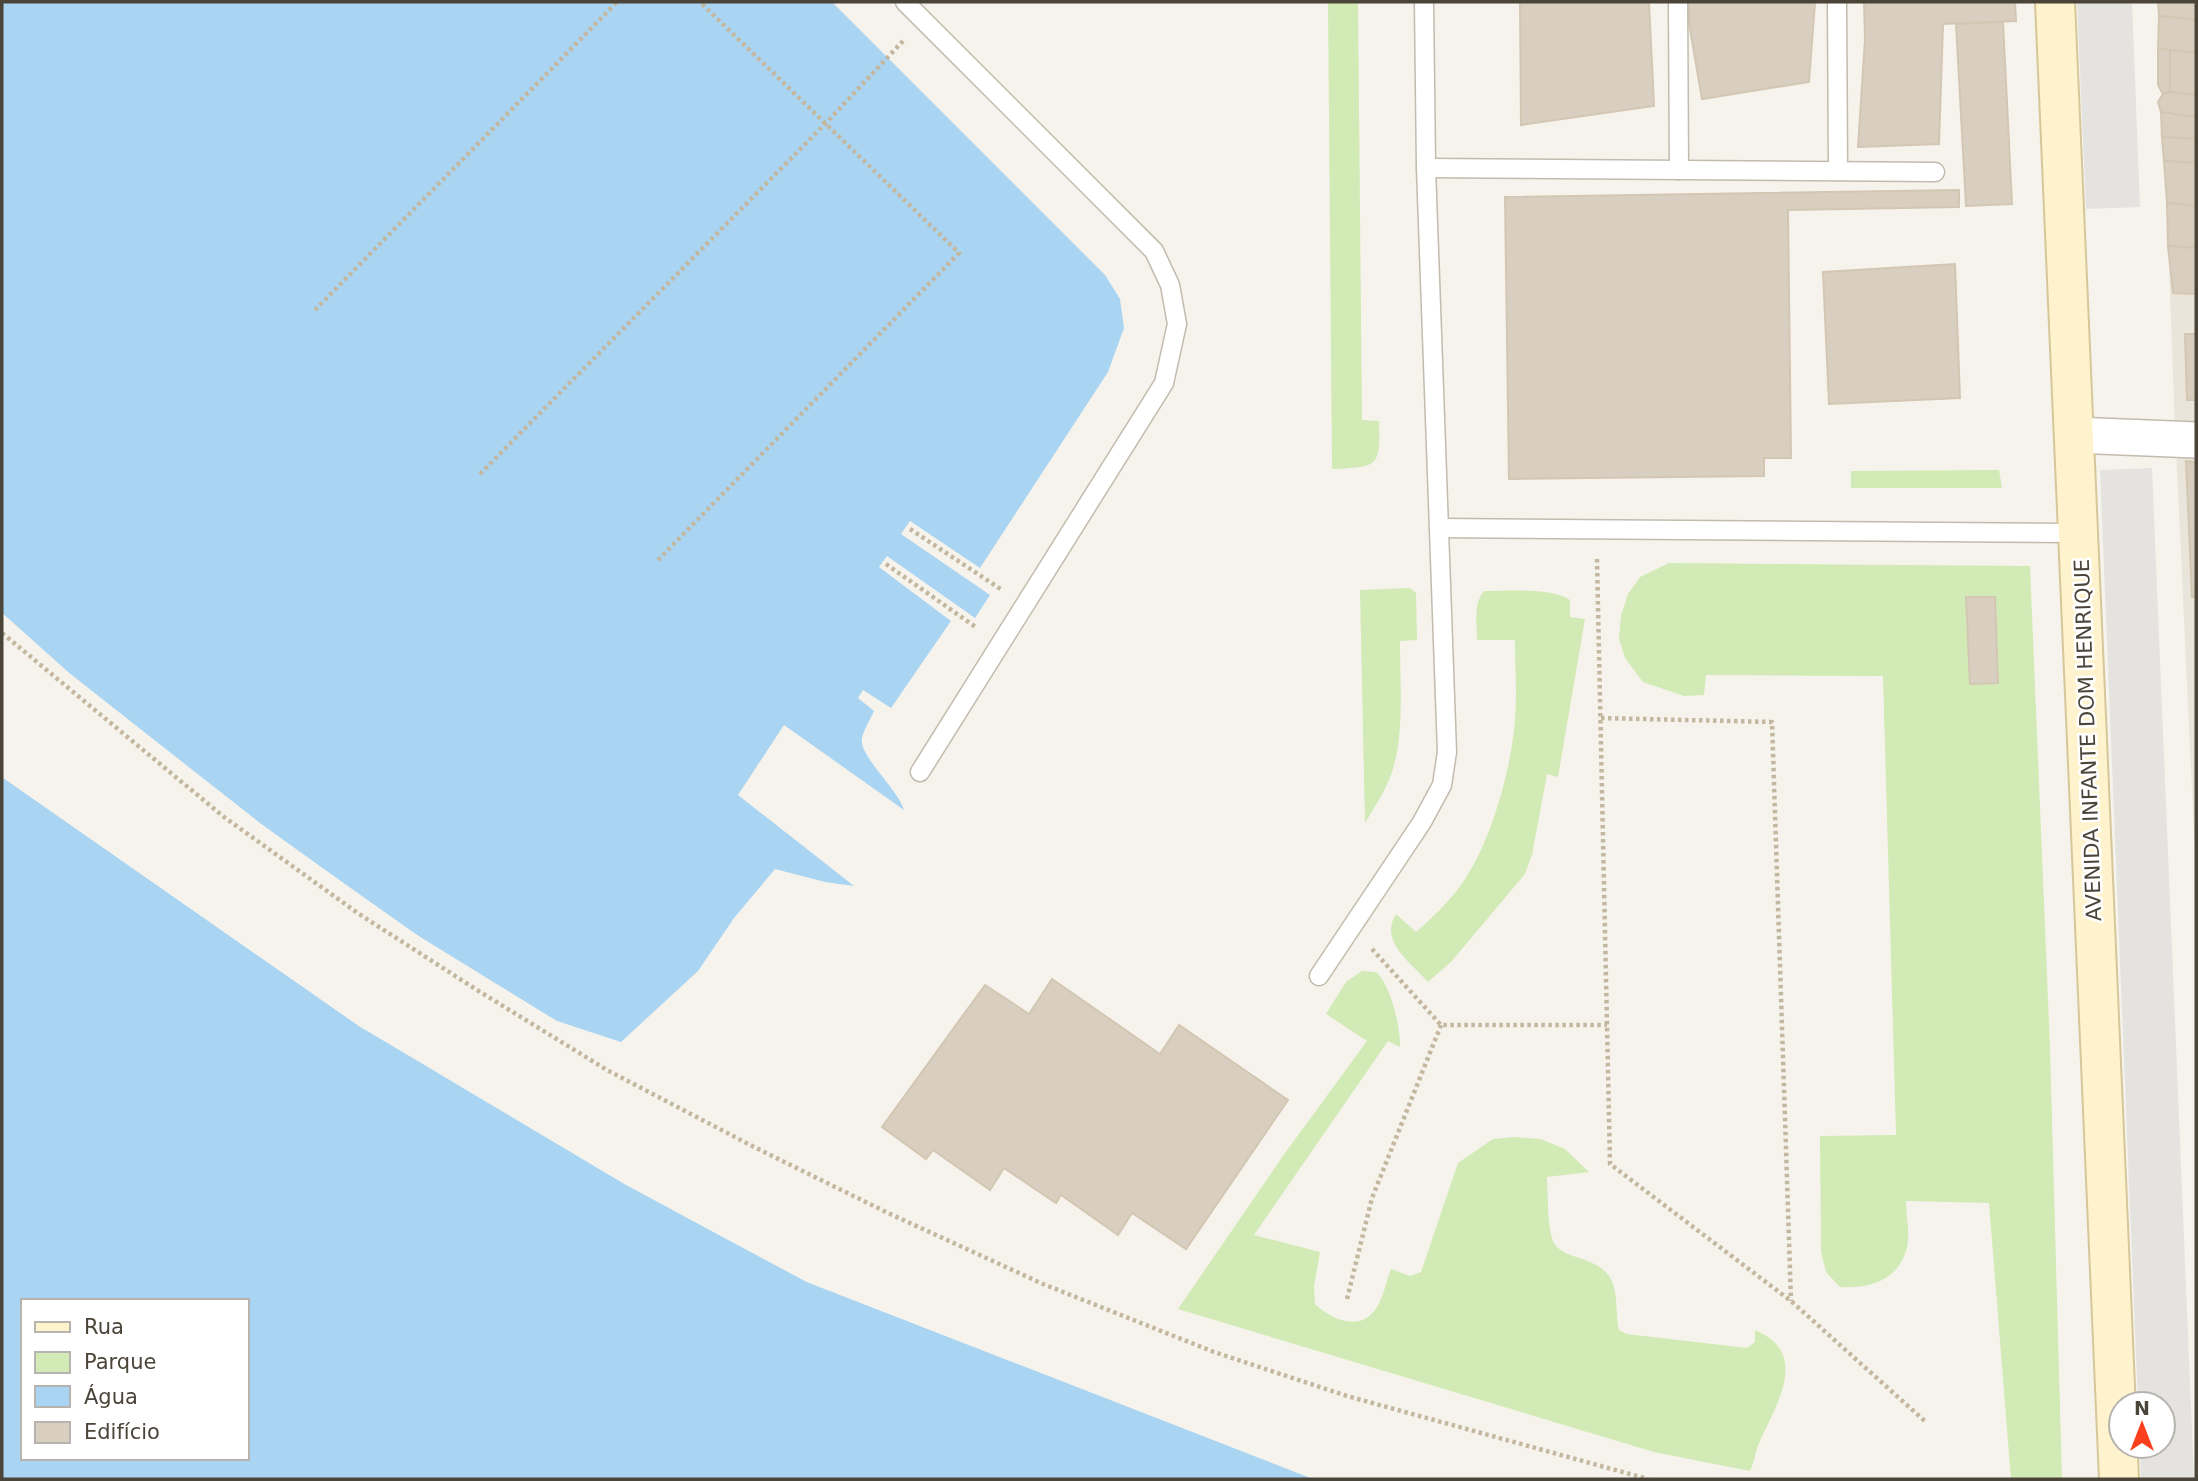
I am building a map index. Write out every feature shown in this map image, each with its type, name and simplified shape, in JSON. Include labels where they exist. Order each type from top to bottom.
[{"type":"main road","name":"AVENIDA INFANTE DOM HENRIQUE","points":[[2055,2],[2119,1479]]},
{"type":"street","points":[[2074,435],[2196,440]]},
{"type":"lane","points":[[905,2],[1154,251],[1170,285],[1177,324],[1164,383],[920,772]]},
{"type":"lane","points":[[1319,975],[1422,822],[1442,785],[1447,752],[1426,169],[1424,2]]},
{"type":"lane","points":[[1678,2],[1679,170]]},
{"type":"lane","points":[[1837,2],[1838,171]]},
{"type":"lane","points":[[1426,169],[1935,172]]},
{"type":"lane","points":[[1439,528],[2079,533]]},
{"type":"path","points":[[315,310],[617,2]]},
{"type":"path","points":[[657,560],[959,253],[827,122],[700,2]]},
{"type":"path","points":[[480,474],[827,122],[923,20]]},
{"type":"path","points":[[909,529],[1024,605]]},
{"type":"path","points":[[1596,530],[1610,1164],[1791,1301],[1927,1423]]},
{"type":"path","points":[[886,564],[1000,644]]},
{"type":"path","points":[[2,633],[224,817],[359,914],[607,1070],[754,1147],[888,1213],[1044,1284],[1214,1352],[1347,1396],[1648,1479]]},
{"type":"path","points":[[1601,718],[1772,722],[1791,1301]]},
{"type":"path","points":[[1352,927],[1441,1025],[1607,1025]]},
{"type":"path","points":[[1347,1299],[1372,1198],[1441,1025]]},
{"type":"shaded area","points":[[2077,2],[2132,2],[2140,207],[2086,209]]},
{"type":"shaded area","points":[[2160,2],[2196,2],[2196,877],[2174,405]]},
{"type":"shaded area","points":[[2152,468],[2194,1479],[2141,1479],[2140,1460],[2177,1460],[2177,1390],[2137,1390],[2100,470]]},
{"type":"green space","points":[[1328,2],[1358,2],[1362,420],[1379,421],[1379,448],[1373,462],[1359,467],[1332,469]]},
{"type":"green space","points":[[1999,470],[2002,488],[1851,488],[1851,471]]},
{"type":"green space","points":[[1669,563],[2030,566],[2050,1048],[2062,1479],[2011,1479],[1989,1203],[1906,1201],[1908,1239],[1902,1261],[1889,1276],[1871,1284],[1840,1287],[1826,1272],[1821,1252],[1820,1136],[1896,1135],[1883,676],[1706,675],[1704,695],[1684,696],[1643,682],[1625,658],[1619,639],[1621,616],[1628,594],[1640,577]]},
{"type":"green space","points":[[1410,588],[1416,593],[1417,640],[1400,641],[1401,704],[1397,751],[1389,780],[1365,823],[1360,590]]},
{"type":"green space","points":[[1484,591],[1528,591],[1562,596],[1570,600],[1570,617],[1585,619],[1558,777],[1547,774],[1532,855],[1525,874],[1451,962],[1428,982],[1399,951],[1391,933],[1392,924],[1396,914],[1416,932],[1451,898],[1471,870],[1495,814],[1515,726],[1515,640],[1477,640],[1477,608]]},
{"type":"green space","points":[[1362,971],[1376,972],[1386,986],[1397,1018],[1400,1047],[1388,1041],[1254,1235],[1320,1252],[1314,1286],[1315,1304],[1338,1319],[1355,1322],[1363,1320],[1377,1307],[1391,1269],[1410,1276],[1421,1272],[1458,1163],[1493,1139],[1540,1139],[1565,1149],[1589,1172],[1547,1177],[1552,1237],[1558,1248],[1596,1265],[1609,1276],[1616,1295],[1619,1330],[1627,1334],[1747,1348],[1755,1342],[1755,1330],[1772,1340],[1781,1352],[1785,1365],[1784,1380],[1750,1471],[1654,1452],[1178,1309],[1285,1153],[1367,1041],[1326,1014],[1346,982]]},
{"type":"water","points":[[2,2],[832,2],[1105,275],[1120,299],[1124,328],[1108,372],[980,568],[910,521],[901,534],[990,595],[975,618],[887,556],[879,567],[951,621],[891,708],[863,690],[858,698],[874,711],[863,735],[862,745],[904,810],[784,725],[738,795],[854,886],[825,882],[775,869],[734,918],[698,971],[621,1042],[554,1020],[404,927],[260,823],[69,673],[2,613]]},
{"type":"water","points":[[2,777],[359,1026],[626,1185],[807,1282],[1313,1479],[2,1479]]},
{"type":"pier","points":[[2,613],[69,673],[260,824],[420,937],[570,1029],[552,1023],[402,930],[258,826],[67,676],[2,618]]},
{"type":"pier","points":[[2,773],[361,1023],[627,1182],[808,1279],[1316,1479],[807,1282],[684,1216],[359,1026],[2,777]]},
{"type":"building","points":[[1520,2],[1649,2],[1654,106],[1521,125]]},
{"type":"building","points":[[1689,2],[1815,2],[1809,82],[1702,99],[1689,23]]},
{"type":"building","points":[[1864,2],[2015,2],[2016,21],[1943,24],[1939,144],[1858,147],[1865,39]]},
{"type":"building","points":[[2158,2],[2196,2],[2196,20],[2159,16]]},
{"type":"building","points":[[2159,16],[2196,20],[2196,53],[2158,49]]},
{"type":"building","points":[[2003,22],[2012,204],[1966,206],[1956,24]]},
{"type":"building","points":[[2158,49],[2170,50],[2170,92],[2163,94],[2158,85]]},
{"type":"building","points":[[2170,50],[2196,53],[2196,95],[2170,92]]},
{"type":"building","points":[[2170,92],[2196,95],[2196,117],[2161,112],[2158,102],[2163,94]]},
{"type":"building","points":[[2161,112],[2196,117],[2196,139],[2162,137]]},
{"type":"building","points":[[2162,137],[2196,139],[2196,163],[2164,161]]},
{"type":"building","points":[[2164,161],[2196,163],[2196,206],[2167,203]]},
{"type":"building","points":[[1959,190],[1959,207],[1788,210],[1791,458],[1764,458],[1764,476],[1509,479],[1505,197]]},
{"type":"building","points":[[2167,203],[2196,206],[2196,248],[2168,246]]},
{"type":"building","points":[[2168,246],[2196,248],[2196,294],[2173,293]]},
{"type":"building","points":[[1955,264],[1960,398],[1829,404],[1823,272]]},
{"type":"building","points":[[2185,334],[2196,334],[2196,400],[2187,400]]},
{"type":"building","points":[[2186,461],[2196,462],[2196,597],[2192,597]]},
{"type":"building","points":[[1966,597],[1995,597],[1998,683],[1970,684]]},
{"type":"building","points":[[1052,979],[1160,1054],[1179,1025],[1288,1100],[1186,1249],[1132,1213],[1118,1235],[1061,1195],[1056,1203],[1004,1168],[990,1190],[933,1150],[926,1159],[882,1127],[985,985],[1029,1014]]}]
